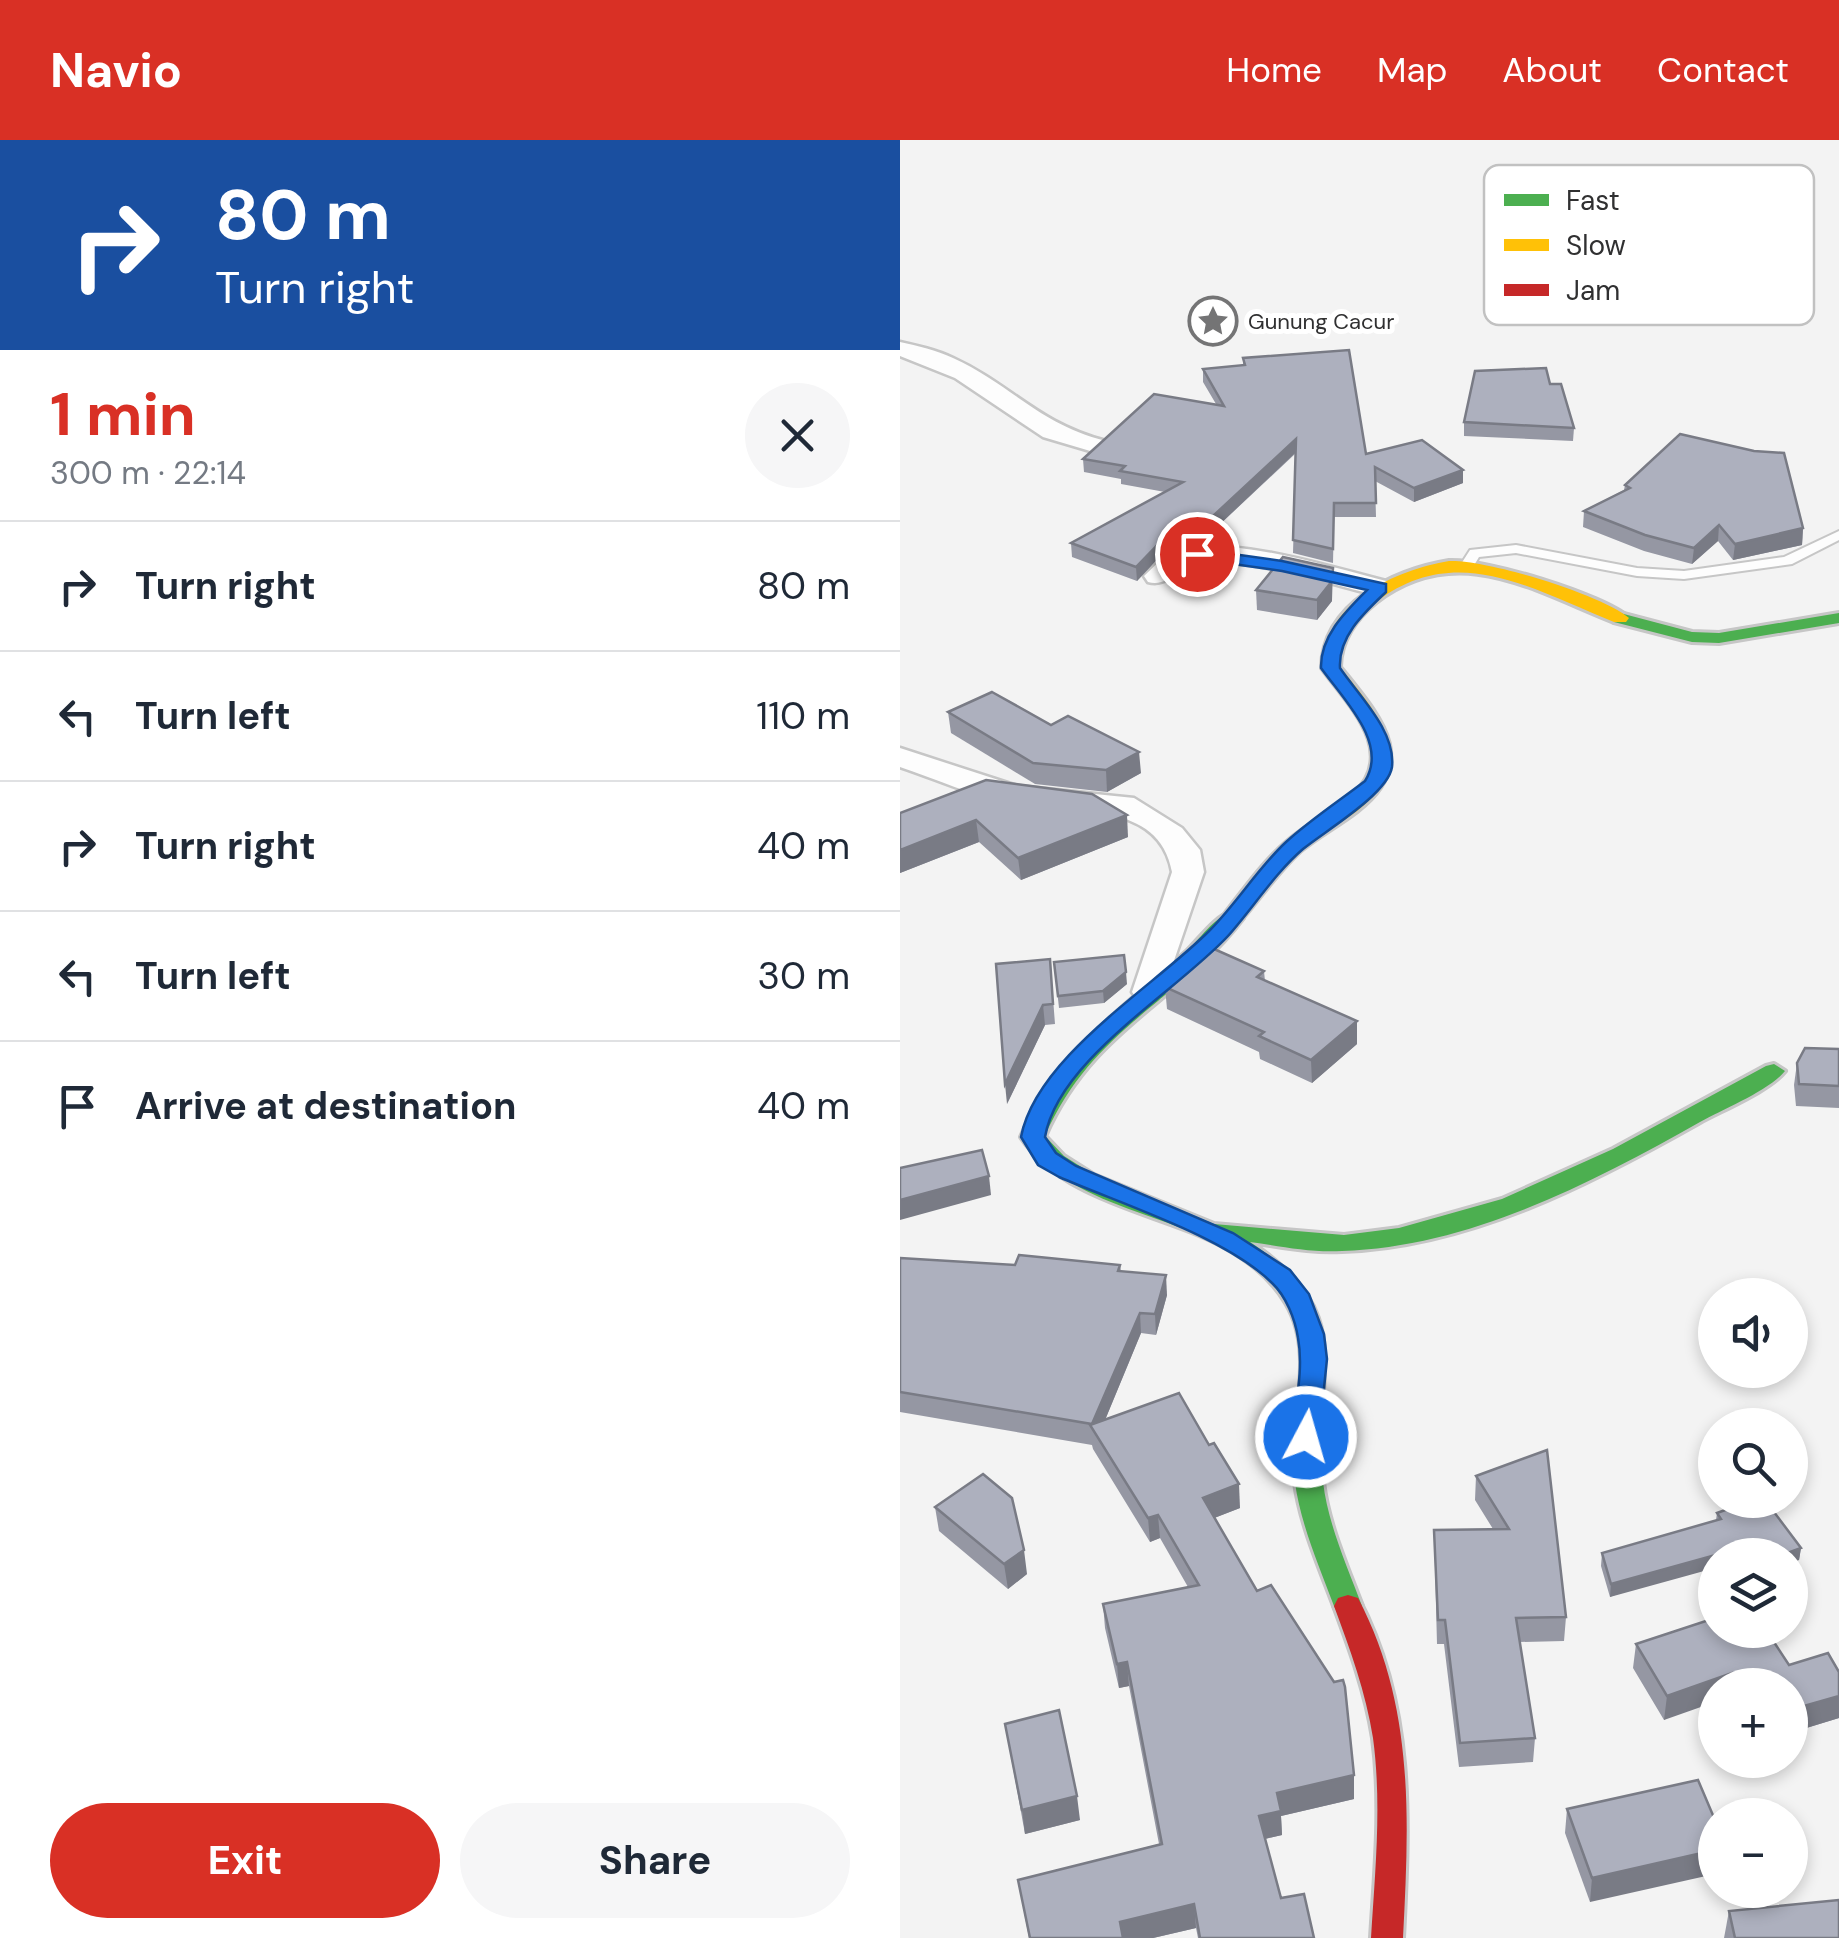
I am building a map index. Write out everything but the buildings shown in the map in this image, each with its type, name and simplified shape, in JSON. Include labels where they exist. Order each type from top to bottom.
[{"type":"street","points":[[900,349],[929,354],[960,368],[1052,432],[1097,446]]},
{"type":"street","points":[[1157,576],[1177,560],[1197,554],[1282,566],[1380,588],[1468,564],[1634,622],[1692,637],[1720,638],[1839,618]]},
{"type":"street","points":[[1380,588],[1346,621],[1330,659],[1330,668],[1380,740],[1382,770],[1373,785],[1292,847],[1218,934],[1084,1052],[1042,1110],[1033,1137],[1047,1159],[1068,1172],[1256,1256],[1296,1294],[1311,1334],[1314,1359],[1306,1437],[1309,1482],[1378,1692],[1393,1762],[1387,1938]]},
{"type":"street","points":[[900,758],[1013,795],[1123,805],[1157,822],[1172,835],[1184,850],[1188,872],[1150,992]]},
{"type":"street","points":[[1194,1226],[1341,1243],[1390,1238],[1498,1211],[1676,1126],[1774,1072]]},
{"type":"lane","points":[[1468,564],[1475,553],[1516,549],[1637,572],[1720,573],[1787,561],[1839,535]]},
{"type":"traffic: fast","points":[[1620,618],[1692,637],[1719,638],[1839,618]]},
{"type":"traffic: fast","points":[[1232,918],[1178,971],[1093,1044],[1048,1102],[1033,1137],[1056,1162],[1086,1181],[1235,1244],[1268,1266],[1295,1295],[1312,1339],[1309,1483],[1320,1530],[1348,1606]]},
{"type":"traffic: fast","points":[[1222,1230],[1344,1243],[1399,1237],[1455,1223],[1511,1204],[1621,1155],[1774,1071]]},
{"type":"traffic: slow","points":[[1232,918],[1285,855],[1362,797],[1380,771],[1382,755],[1376,731],[1331,668],[1339,635],[1371,597],[1416,574],[1466,565],[1516,577],[1620,618]]},
{"type":"traffic: jam","points":[[1348,1606],[1377,1688],[1391,1763],[1387,1938]]},
{"type":"place","name":"Gunung Cacur","points":[[1213,321]]},
{"type":"route","points":[[1197,554],[1282,566],[1380,588],[1346,621],[1330,668],[1380,740],[1382,770],[1373,785],[1292,847],[1218,934],[1084,1052],[1036,1119],[1033,1137],[1047,1159],[1068,1172],[1224,1239],[1256,1256],[1281,1276],[1296,1294],[1311,1334],[1314,1359],[1306,1437]]}]
